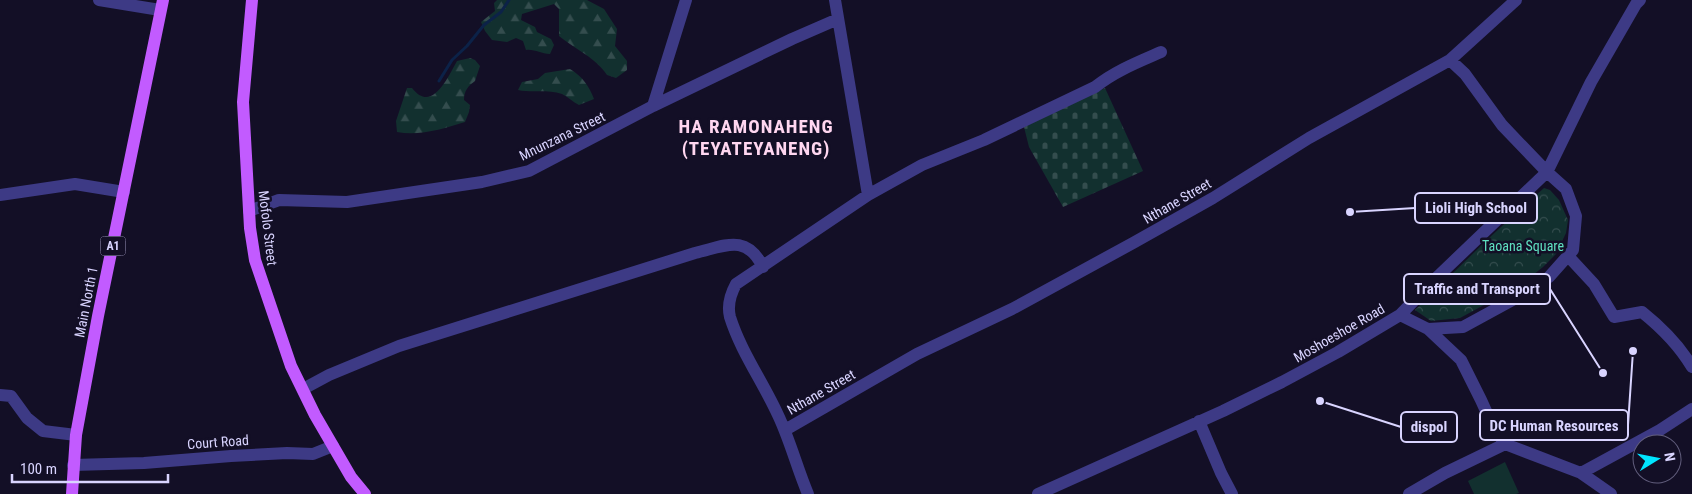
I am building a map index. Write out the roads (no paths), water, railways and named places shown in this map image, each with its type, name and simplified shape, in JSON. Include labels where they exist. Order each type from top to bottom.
[{"type":"main road","name":"Mofolo Street","points":[[250,1],[242,102],[249,211],[255,260],[291,366],[333,446],[351,477],[365,494]]},
{"type":"main road","name":"Main North 1","points":[[72,494],[76,435],[162,5]]},
{"type":"street","points":[[99,0],[162,5]]},
{"type":"street","points":[[653,106],[686,0]]},
{"type":"street","points":[[835,0],[868,195]]},
{"type":"street","name":"Nthane Street","points":[[784,430],[917,354],[1012,309],[1134,243],[1214,198],[1309,138],[1450,60],[1516,0]]},
{"type":"street","name":"Moshoeshoe Road","points":[[1038,494],[1282,382],[1338,352],[1400,315],[1547,172],[1591,82],[1640,0]]},
{"type":"street","name":"Mnunzana Street","points":[[249,211],[279,200],[347,202],[482,182],[529,170],[653,106],[838,19]]},
{"type":"street","points":[[808,494],[779,415],[739,338],[730,316],[730,295],[736,284],[868,195],[922,165],[984,140],[1095,87],[1131,65],[1161,52]]},
{"type":"street","points":[[1428,329],[1463,326],[1492,313],[1548,277],[1573,250],[1576,216],[1566,189],[1502,125],[1465,74],[1450,60]]},
{"type":"street","points":[[0,195],[75,184],[124,192]]},
{"type":"street","points":[[302,389],[329,375],[399,346],[695,253],[735,244],[748,248],[757,255],[763,267]]},
{"type":"street","points":[[1568,256],[1594,284],[1614,317],[1642,312],[1658,325],[1682,350],[1692,367]]},
{"type":"street","points":[[1400,315],[1428,329],[1461,360],[1490,422],[1505,444],[1581,473],[1611,494]]},
{"type":"street","points":[[0,394],[11,396],[28,418],[43,431],[76,435]]},
{"type":"street","points":[[1581,473],[1660,430],[1692,409]]},
{"type":"street","points":[[1199,421],[1232,494]]},
{"type":"street","points":[[1409,494],[1445,473],[1505,444]]},
{"type":"street","name":"Court Road","points":[[73,465],[144,463],[287,453],[313,454],[333,446]]},
{"type":"waterway","points":[[439,81],[452,60],[467,46],[484,25],[501,12],[509,0]]},
{"type":"place","name":"Lioli High School","points":[[1350,212]]},
{"type":"place","name":"DC Human Resources","points":[[1633,351]]},
{"type":"place","name":"Traffic and Transport","points":[[1603,373]]},
{"type":"place","name":"dispol","points":[[1320,401]]},
{"type":"district","name":"HA RAMONAHENG (TEYATEYANENG)","points":[[756,137]]},
{"type":"park label","name":"Taoana Square","points":[[1523,246]]}]
